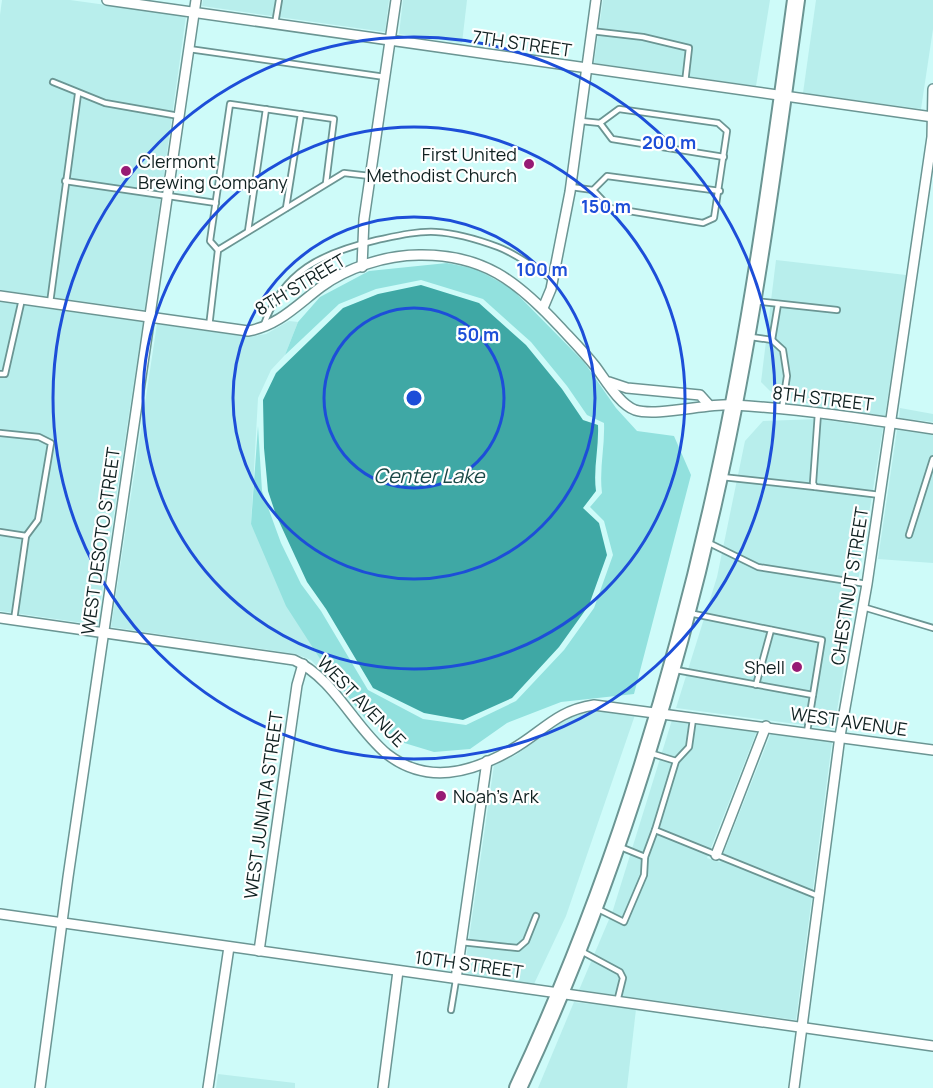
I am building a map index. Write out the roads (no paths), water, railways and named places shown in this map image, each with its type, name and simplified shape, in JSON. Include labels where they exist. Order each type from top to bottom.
[{"type":"highway","points":[[518,1088],[558,994],[615,845],[658,712],[686,612],[734,405],[752,301],[796,0]]},
{"type":"street","name":"7TH STREET","points":[[107,0],[933,117]]},
{"type":"street","name":"WEST DESOTO STREET","points":[[41,1088],[62,922],[196,0]]},
{"type":"street","points":[[362,267],[362,244],[370,176],[396,0]]},
{"type":"street","points":[[543,308],[553,280],[571,187],[596,0]]},
{"type":"street","name":"CHESTNUT STREET","points":[[794,1088],[840,736],[867,584],[932,137],[933,89]]},
{"type":"street","name":"8TH STREET","points":[[0,296],[248,331],[262,329],[290,313],[323,286],[362,267],[416,255],[455,258],[502,274],[543,308],[626,404],[635,410],[651,411],[709,405],[734,405],[819,413],[933,429]]},
{"type":"street","name":"8TH STREET","points":[[606,381],[627,388],[700,395],[709,405]]},
{"type":"street","name":"WEST AVENUE","points":[[0,618],[277,656],[303,664],[329,688],[368,736],[399,763],[419,771],[439,774],[455,773],[511,750],[545,724],[577,707],[607,705],[933,750]]},
{"type":"street","name":"WEST JUNIATA STREET","points":[[259,951],[297,685],[303,664]]},
{"type":"street","points":[[716,855],[766,726]]},
{"type":"street","points":[[456,979],[487,761]]},
{"type":"street","name":"10TH STREET","points":[[0,914],[933,1046]]},
{"type":"street","points":[[208,1088],[229,947]]},
{"type":"street","points":[[383,1088],[398,971]]},
{"type":"lane","points":[[275,24],[279,0]]},
{"type":"lane","points":[[591,31],[643,37],[689,48],[685,82]]},
{"type":"lane","points":[[189,49],[385,77]]},
{"type":"lane","points":[[52,82],[105,103],[179,116]]},
{"type":"lane","points":[[50,303],[78,94]]},
{"type":"lane","points":[[209,327],[218,250],[210,241],[230,104],[334,119],[326,183]]},
{"type":"lane","points":[[248,231],[266,109]]},
{"type":"lane","points":[[571,187],[593,190],[610,208],[703,223],[714,218],[720,191],[727,131],[718,123],[619,109],[600,123],[579,121]]},
{"type":"lane","points":[[286,208],[301,114]]},
{"type":"lane","points":[[600,123],[612,139],[724,157]]},
{"type":"lane","points":[[218,250],[344,174],[370,176]]},
{"type":"lane","points":[[593,190],[607,176],[720,191]]},
{"type":"lane","points":[[65,181],[216,203]]},
{"type":"lane","points":[[262,329],[268,314],[287,284],[317,259],[362,244],[404,234],[436,232],[464,237],[501,248],[553,280]]},
{"type":"lane","points":[[0,374],[6,375],[22,299]]},
{"type":"lane","points":[[752,301],[837,310]]},
{"type":"lane","points":[[772,340],[778,304]]},
{"type":"lane","points":[[746,336],[772,340],[783,350],[786,360],[782,409]]},
{"type":"lane","points":[[815,487],[813,483],[819,413]]},
{"type":"lane","points":[[0,433],[39,437],[51,443],[38,520],[26,536],[14,620]]},
{"type":"lane","points":[[909,535],[933,459]]},
{"type":"lane","points":[[719,477],[880,495]]},
{"type":"lane","points":[[0,532],[26,536]]},
{"type":"lane","points":[[704,541],[758,567],[867,584]]},
{"type":"lane","points":[[863,607],[933,628]]},
{"type":"lane","points":[[686,612],[822,640],[807,732]]},
{"type":"lane","points":[[756,685],[771,630]]},
{"type":"lane","points":[[670,669],[813,695]]},
{"type":"lane","points":[[593,906],[624,922],[644,875],[645,857],[676,761],[688,747],[694,717]]},
{"type":"lane","points":[[645,752],[676,761]]},
{"type":"lane","points":[[655,830],[819,896]]},
{"type":"lane","points":[[615,845],[645,857]]},
{"type":"lane","points":[[461,942],[518,948],[525,941],[536,916]]},
{"type":"lane","points":[[576,948],[620,972],[623,978],[617,1002]]},
{"type":"lane","points":[[451,1010],[456,979]]},
{"type":"water","name":"Center Lake","points":[[421,285],[479,303],[526,345],[562,389],[583,420],[598,425],[596,491],[583,508],[599,523],[607,555],[589,605],[559,647],[512,698],[463,720],[424,713],[373,688],[326,609],[307,582],[276,515],[268,491],[263,400],[276,373],[343,308],[378,294]]},
{"type":"place","name":"First United Methodist Church","points":[[529,164]]},
{"type":"place","name":"Clermont Brewing Company","points":[[126,171]]},
{"type":"place","name":"Shell","points":[[797,667]]},
{"type":"place","name":"Noah's Ark","points":[[441,796]]}]
